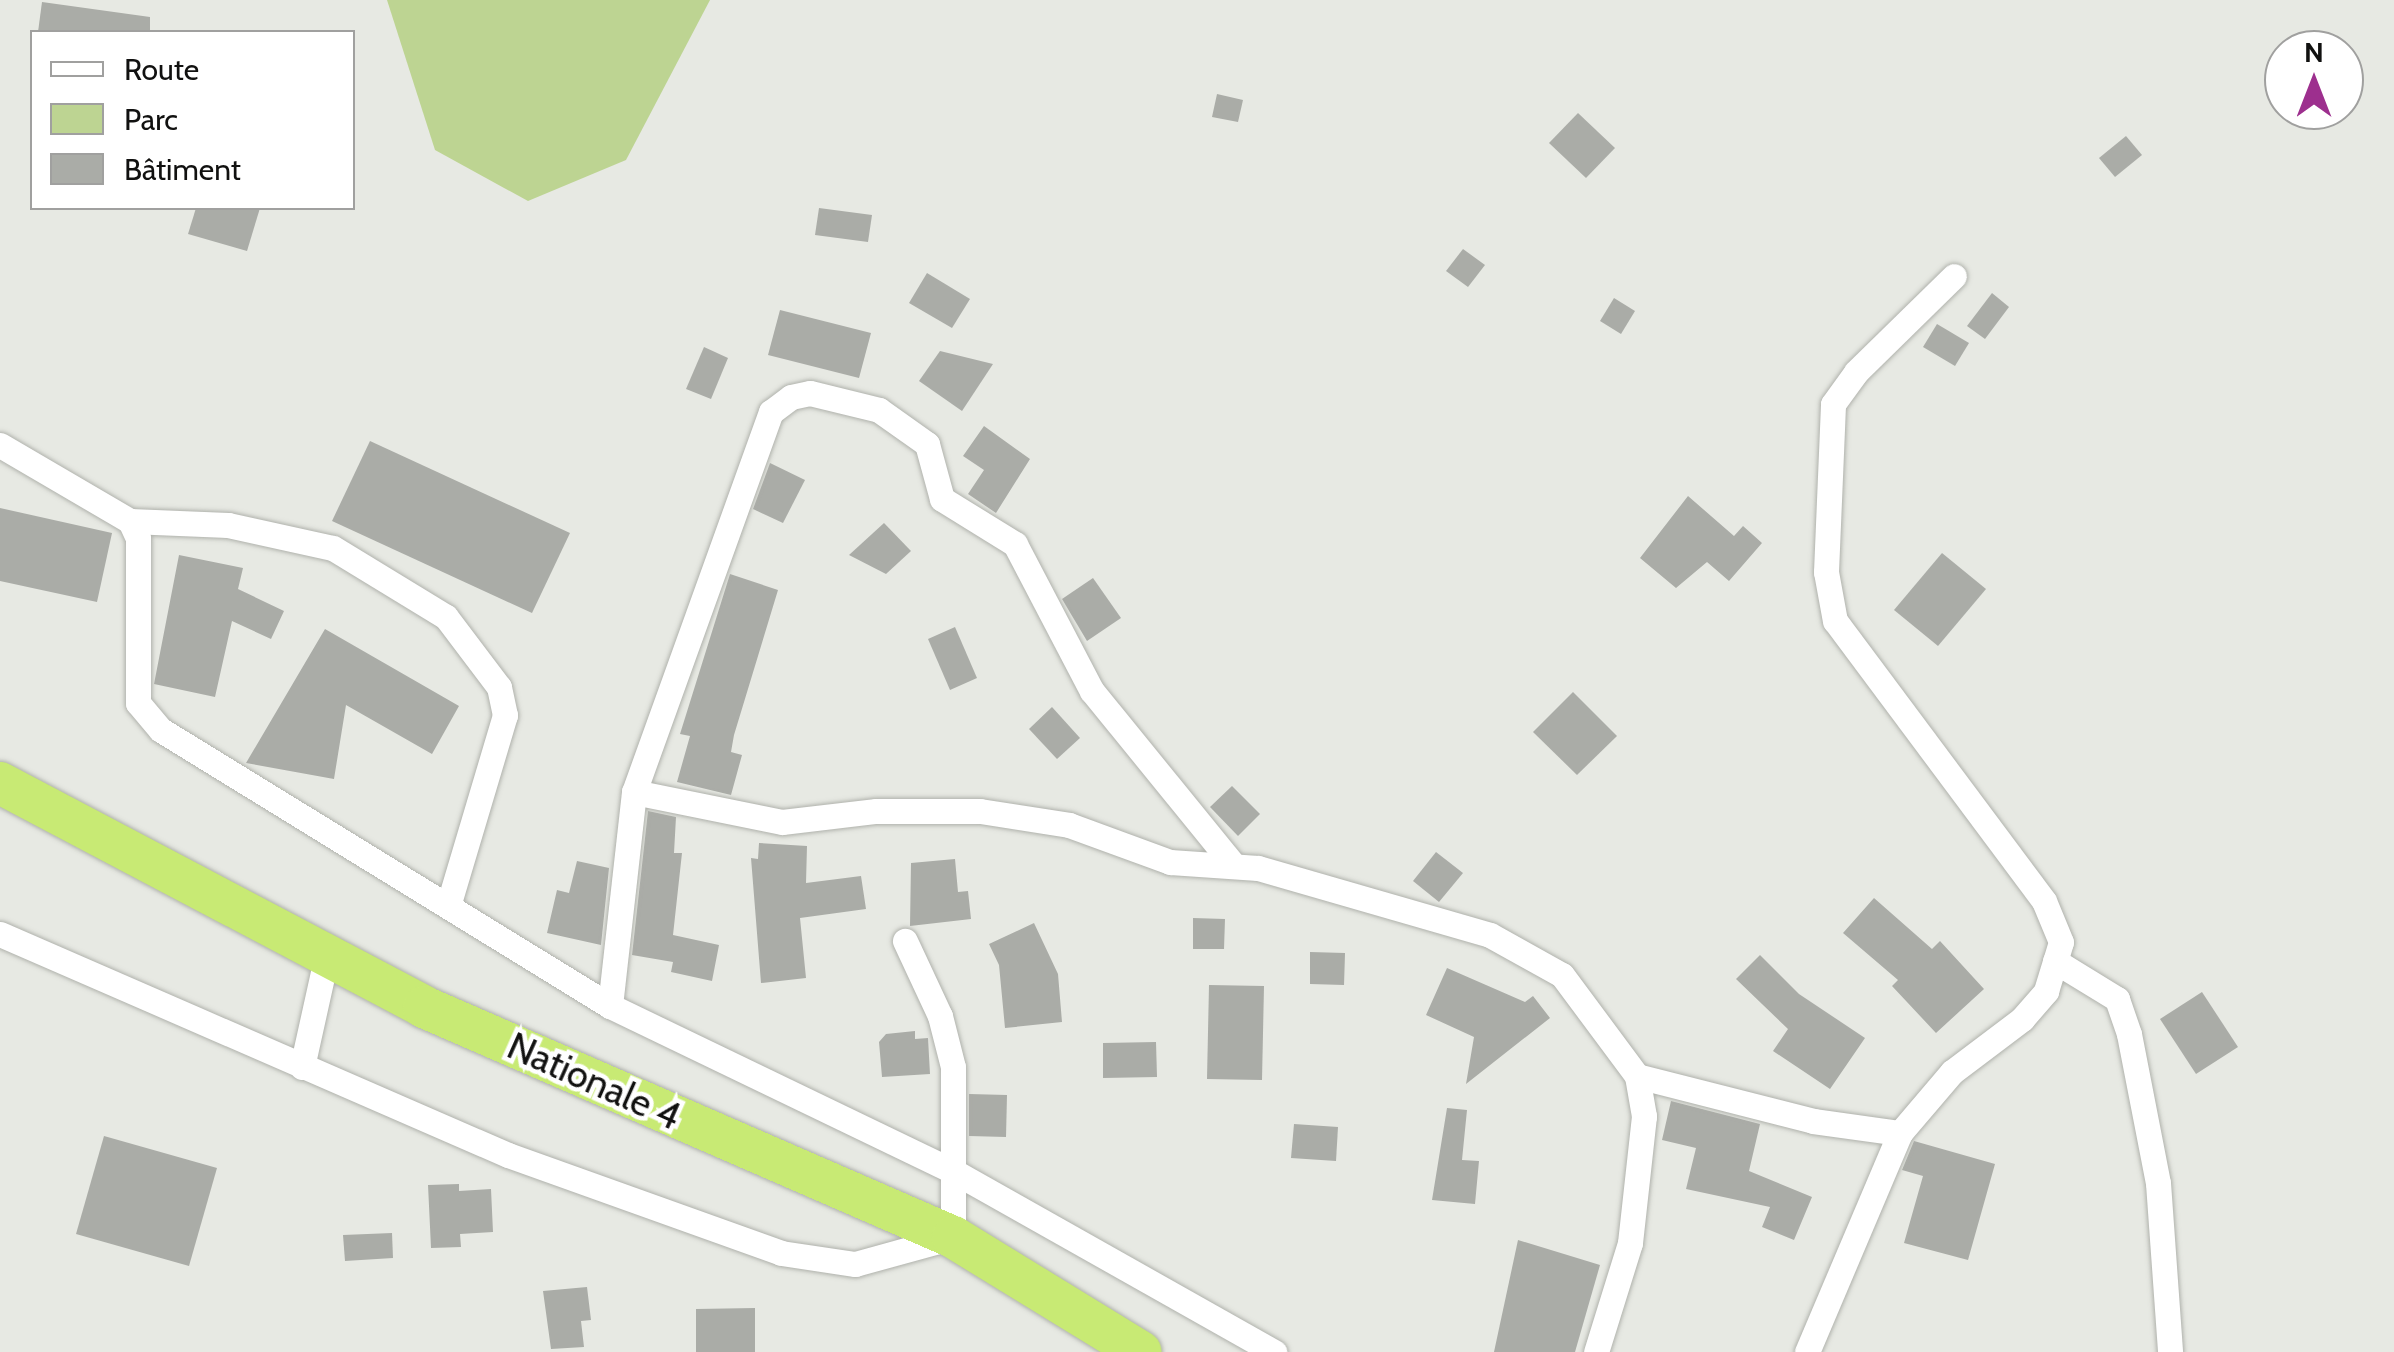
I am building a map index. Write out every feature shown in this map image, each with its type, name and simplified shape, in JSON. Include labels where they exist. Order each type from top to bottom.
[{"type":"highway","name":"Nationale 4","points":[[0,758],[46,807]]},
{"type":"highway","name":"Nationale 4","points":[[0,783],[424,1007],[953,1237],[1142,1352]]},
{"type":"street","points":[[1807,1352],[1900,1133],[1952,1072],[2022,1019],[2046,992],[2061,942],[2044,901],[1835,620],[1826,572],[1833,404],[1856,372],[1954,276]]},
{"type":"street","points":[[610,1006],[634,792],[771,412],[791,396],[810,393],[879,410],[926,444],[942,499],[1015,544],[1092,691],[1232,863]]},
{"type":"street","points":[[0,445],[130,521],[228,525],[333,548],[446,617],[499,687],[505,715],[448,906]]},
{"type":"street","points":[[130,521],[138,538],[138,703],[161,730],[610,1006],[953,1170],[1274,1352]]},
{"type":"street","points":[[634,792],[782,822],[876,811],[980,811],[1069,825],[1170,862],[1232,863],[1490,935],[1562,975],[1638,1076],[1644,1116],[1630,1243],[1596,1352]]},
{"type":"street","points":[[0,934],[508,1155],[781,1253],[855,1264],[953,1237],[954,1067],[940,1016],[905,941]]},
{"type":"street","points":[[302,1068],[327,954]]},
{"type":"street","points":[[2055,961],[2116,999],[2130,1034],[2158,1184],[2170,1352]]},
{"type":"street","points":[[1638,1076],[1813,1121],[1900,1133]]},
{"type":"green space","points":[[387,0],[710,0],[626,160],[528,201],[435,150]]},
{"type":"building","points":[[42,2],[150,17],[150,30],[38,30]]},
{"type":"building","points":[[1217,94],[1243,100],[1238,122],[1212,117]]},
{"type":"building","points":[[1578,113],[1615,148],[1586,178],[1549,143]]},
{"type":"building","points":[[2126,136],[2142,155],[2115,177],[2099,158]]},
{"type":"building","points":[[819,208],[872,215],[868,242],[815,235]]},
{"type":"building","points":[[195,210],[259,210],[247,251],[188,234]]},
{"type":"building","points":[[1463,249],[1485,265],[1468,287],[1446,271]]},
{"type":"building","points":[[927,273],[970,299],[952,328],[909,303]]},
{"type":"building","points":[[1992,293],[2009,307],[1985,339],[1967,326]]},
{"type":"building","points":[[1614,298],[1635,311],[1621,334],[1600,321]]},
{"type":"building","points":[[780,310],[871,333],[859,378],[768,355]]},
{"type":"building","points":[[1937,324],[1969,343],[1955,366],[1923,347]]},
{"type":"building","points":[[704,347],[728,358],[711,399],[686,389]]},
{"type":"building","points":[[940,351],[993,364],[962,411],[919,381]]},
{"type":"building","points":[[984,426],[1030,459],[996,513],[968,494],[984,470],[963,456]]},
{"type":"building","points":[[370,441],[570,533],[532,613],[332,521]]},
{"type":"building","points":[[770,463],[805,480],[783,523],[753,509]]},
{"type":"building","points":[[1688,496],[1734,536],[1743,526],[1762,543],[1729,581],[1707,562],[1676,588],[1640,558]]},
{"type":"building","points":[[0,508],[112,533],[97,602],[0,581]]},
{"type":"building","points":[[884,523],[911,551],[886,574],[849,555]]},
{"type":"building","points":[[1942,553],[1986,589],[1938,646],[1894,610]]},
{"type":"building","points":[[179,555],[243,568],[238,589],[284,611],[271,639],[232,621],[215,697],[154,684]]},
{"type":"building","points":[[730,574],[778,590],[734,735],[731,752],[742,755],[731,795],[677,782],[690,736],[680,734]]},
{"type":"building","points":[[1093,578],[1121,618],[1087,641],[1062,599]]},
{"type":"building","points":[[955,627],[977,678],[950,690],[928,639]]},
{"type":"building","points":[[325,629],[459,706],[432,754],[346,705],[334,779],[246,763]]},
{"type":"building","points":[[1573,692],[1617,736],[1577,775],[1533,732]]},
{"type":"building","points":[[1052,707],[1080,738],[1057,759],[1029,729]]},
{"type":"building","points":[[1232,786],[1260,814],[1238,836],[1210,807]]},
{"type":"building","points":[[648,811],[676,817],[674,853],[682,853],[673,935],[719,945],[712,981],[671,972],[673,962],[632,955]]},
{"type":"building","points":[[759,843],[807,846],[806,883],[861,876],[866,909],[800,918],[806,978],[761,983],[751,858],[758,859]]},
{"type":"building","points":[[1436,852],[1463,873],[1439,902],[1413,881]]},
{"type":"building","points":[[955,859],[958,892],[968,891],[971,919],[910,926],[911,863]]},
{"type":"building","points":[[577,861],[609,868],[601,945],[547,933],[557,890],[569,893]]},
{"type":"building","points":[[1874,898],[1932,949],[1940,941],[1984,989],[1936,1033],[1892,986],[1898,980],[1843,933]]},
{"type":"building","points":[[1193,918],[1225,919],[1224,949],[1193,949]]},
{"type":"building","points":[[1034,923],[1058,974],[1062,1022],[1005,1028],[999,965],[989,944]]},
{"type":"building","points":[[1310,952],[1345,953],[1344,985],[1310,984]]},
{"type":"building","points":[[1760,955],[1799,994],[1865,1038],[1830,1089],[1773,1051],[1788,1029],[1736,979]]},
{"type":"building","points":[[1447,968],[1525,1002],[1533,996],[1550,1018],[1466,1084],[1474,1037],[1426,1015]]},
{"type":"building","points":[[1209,985],[1264,986],[1262,1080],[1207,1079]]},
{"type":"building","points":[[2202,992],[2238,1047],[2196,1074],[2160,1019]]},
{"type":"building","points":[[915,1031],[915,1039],[928,1038],[930,1074],[882,1077],[879,1042],[886,1034]]},
{"type":"building","points":[[1156,1042],[1157,1077],[1103,1078],[1103,1043]]},
{"type":"building","points":[[969,1094],[1007,1095],[1006,1137],[969,1136]]},
{"type":"building","points":[[1671,1101],[1760,1124],[1749,1171],[1812,1197],[1794,1240],[1762,1227],[1770,1207],[1686,1189],[1696,1148],[1662,1140]]},
{"type":"building","points":[[1447,1108],[1467,1110],[1462,1160],[1479,1161],[1475,1204],[1432,1200]]},
{"type":"building","points":[[1294,1124],[1338,1127],[1336,1161],[1291,1158]]},
{"type":"building","points":[[104,1136],[217,1168],[189,1266],[76,1234]]},
{"type":"building","points":[[1914,1141],[1995,1164],[1968,1260],[1904,1243],[1923,1176],[1902,1170]]},
{"type":"building","points":[[459,1184],[459,1191],[491,1189],[493,1232],[460,1234],[461,1247],[431,1248],[428,1185]]},
{"type":"building","points":[[392,1233],[393,1258],[345,1261],[343,1235]]},
{"type":"building","points":[[1518,1240],[1600,1265],[1575,1352],[1494,1352]]},
{"type":"building","points":[[587,1287],[591,1320],[581,1321],[584,1347],[551,1349],[543,1291]]},
{"type":"building","points":[[755,1308],[755,1352],[696,1352],[696,1309]]}]
